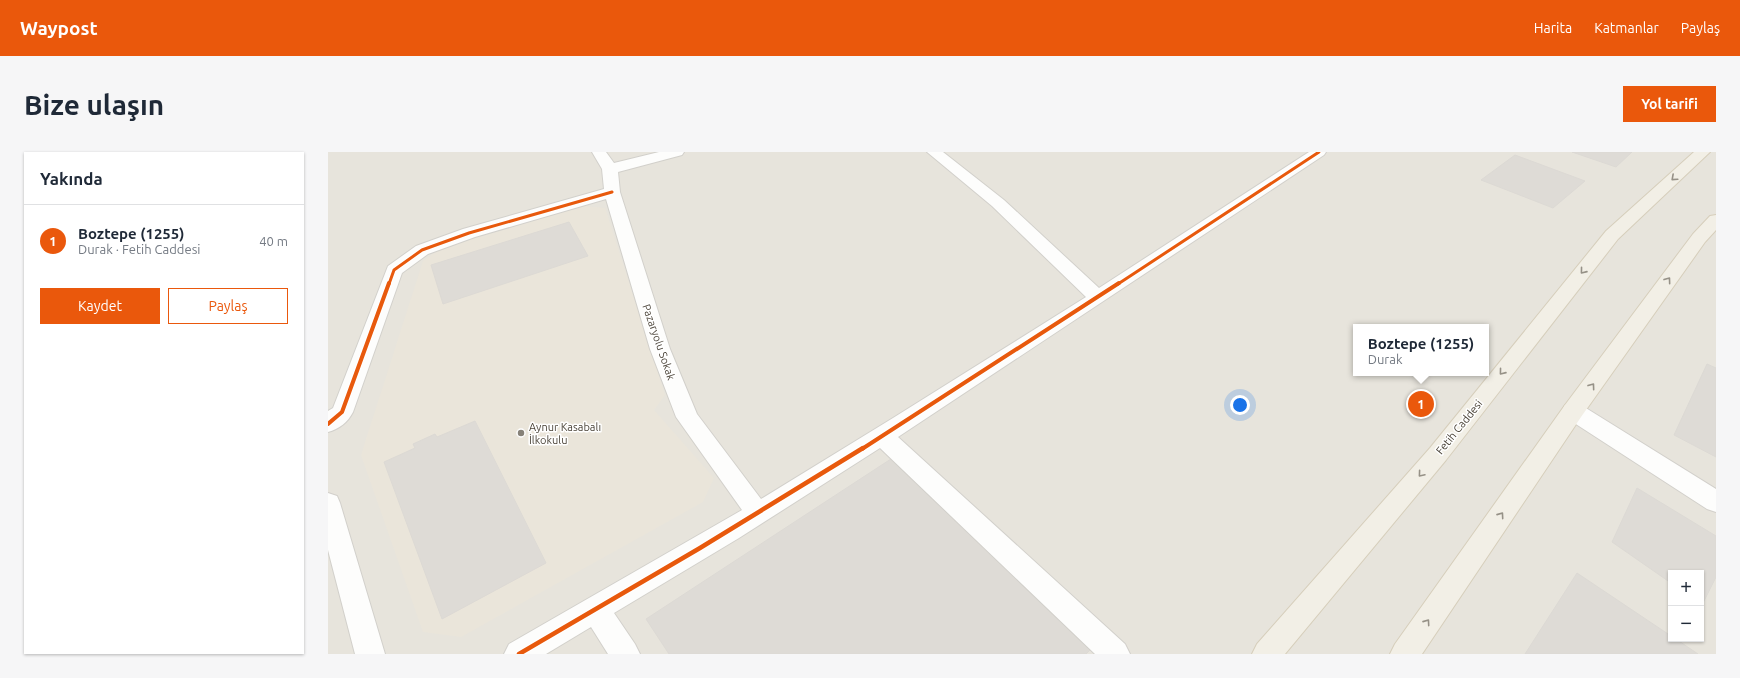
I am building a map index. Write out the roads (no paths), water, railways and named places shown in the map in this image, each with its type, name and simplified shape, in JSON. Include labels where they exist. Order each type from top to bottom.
[{"type":"main road","name":"Fetih Caddesi","points":[[1267,654],[1438,454],[1612,235],[1703,152]]},
{"type":"main road","points":[[1405,654],[1574,411],[1699,238],[1716,220]]},
{"type":"street","name":"Pazaryolu Sokak","points":[[599,152],[610,169],[612,192],[660,350],[687,417],[758,513]]},
{"type":"street","points":[[610,169],[677,152]]},
{"type":"street","points":[[934,152],[998,203],[1097,297]]},
{"type":"street","points":[[519,654],[758,513],[882,436],[1319,152]]},
{"type":"street","points":[[328,424],[342,412],[394,270],[422,250],[469,234],[612,192]]},
{"type":"street","points":[[1574,411],[1716,502]]},
{"type":"street","points":[[882,436],[1115,654]]},
{"type":"street","points":[[328,503],[370,654]]},
{"type":"street","points":[[595,609],[625,654]]},
{"type":"place","name":"Boztepe (1255)","points":[[1421,404]]},
{"type":"place","name":"Aynur Kasabalı İlkokulu","points":[[521,433]]}]
